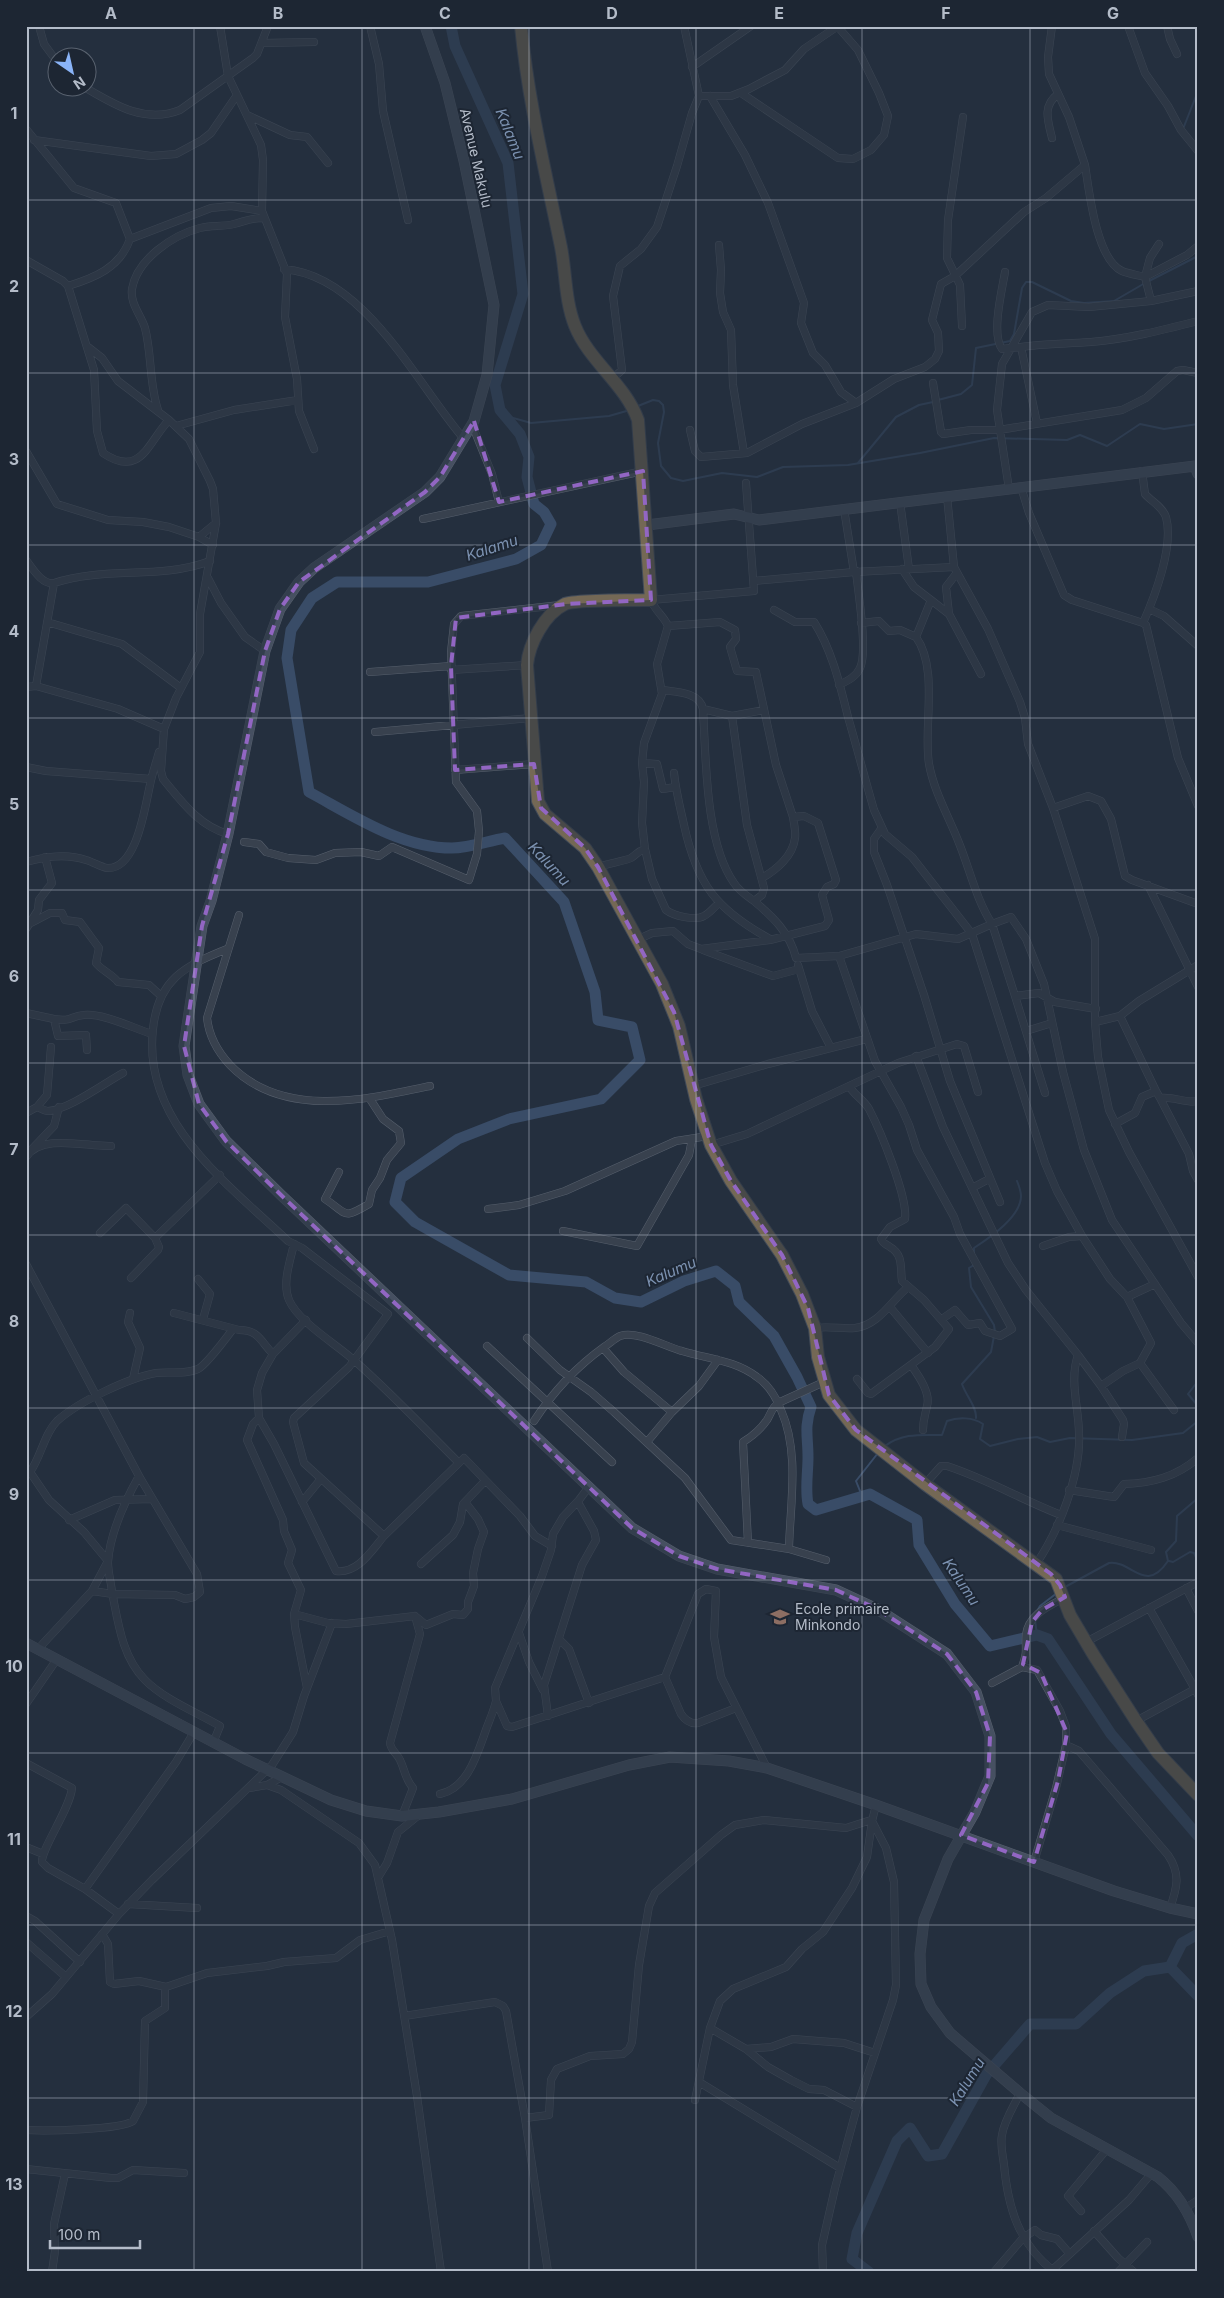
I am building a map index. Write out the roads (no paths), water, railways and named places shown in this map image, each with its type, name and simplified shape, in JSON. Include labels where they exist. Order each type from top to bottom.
[{"type":"highway","points":[[521,26],[538,141],[562,251],[572,317],[581,338],[633,409],[639,426],[651,600],[566,604],[548,619],[531,643],[527,665],[538,801],[541,808],[585,848],[639,939],[674,1012],[709,1140],[731,1181],[782,1255],[815,1328],[818,1357],[829,1395],[847,1420],[880,1449],[925,1484],[1051,1574],[1063,1592],[1070,1615],[1136,1721],[1158,1753],[1198,1795]]},
{"type":"main road","name":"Avenue Makulu","points":[[425,26],[445,83],[493,298],[492,337],[488,375],[474,421],[440,477],[425,492],[314,568],[299,582],[280,609],[264,651],[228,834],[212,901],[202,926],[184,1046],[188,1075],[199,1104],[220,1134],[352,1264],[632,1528],[654,1543],[679,1556],[716,1569],[836,1590],[877,1609],[947,1654],[976,1692],[990,1736],[988,1783],[975,1812],[948,1859],[924,1920],[920,1954],[921,1984],[931,2007],[950,2032],[1050,2118],[1168,2185],[1184,2208],[1198,2236]]},
{"type":"main road","points":[[647,525],[734,514],[759,520],[1021,488],[1142,471],[1197,468]]},
{"type":"main road","points":[[26,1643],[213,1743],[282,1777],[350,1806],[402,1816],[419,1815],[512,1799],[630,1765],[670,1757],[729,1761],[767,1768],[1034,1862],[1170,1908],[1196,1914]]},
{"type":"street","points":[[39,26],[44,44],[48,49]]},
{"type":"street","points":[[220,26],[228,76],[261,145],[263,160],[263,215],[288,279],[284,304],[285,317],[297,379],[301,419],[314,449]]},
{"type":"street","points":[[98,94],[127,110],[155,116],[180,110],[252,58],[262,43],[268,26]]},
{"type":"street","points":[[370,26],[379,64],[382,111],[408,220]]},
{"type":"street","points":[[612,380],[622,370],[621,349],[613,296],[620,266],[641,249],[657,228],[678,166],[692,112],[699,96],[684,26]]},
{"type":"street","points":[[692,67],[751,26]]},
{"type":"street","points":[[699,96],[731,96],[741,93],[785,70],[804,49],[838,26],[858,50],[886,110],[887,125],[884,135],[871,150],[853,159],[838,158],[741,93]]},
{"type":"street","points":[[1052,26],[1048,52],[1048,71],[1069,118],[1085,165],[1092,209],[1106,255],[1122,271],[1146,280]]},
{"type":"street","points":[[1128,26],[1145,72],[1168,106],[1181,130],[1198,150]]},
{"type":"street","points":[[1167,26],[1170,39],[1177,54]]},
{"type":"street","points":[[262,43],[314,42]]},
{"type":"street","points":[[1052,138],[1046,112],[1048,104],[1058,94]]},
{"type":"street","points":[[34,140],[150,156],[176,154],[202,140],[211,132],[237,95]]},
{"type":"street","points":[[710,96],[745,155],[768,203],[804,303],[801,322],[810,347],[829,369],[841,392],[856,403]]},
{"type":"street","points":[[248,115],[290,135],[307,137],[328,163]]},
{"type":"street","points":[[962,326],[960,286],[947,258],[948,230],[963,117]]},
{"type":"street","points":[[26,129],[77,190],[116,203],[130,239]]},
{"type":"street","points":[[690,430],[695,451],[701,457],[744,454],[802,424],[856,403],[891,381],[922,369],[935,359],[939,351],[938,334],[932,320],[941,284],[955,276],[1024,212],[1046,198],[1085,165]]},
{"type":"street","points":[[68,286],[92,279],[111,267],[130,239],[211,208],[231,206],[263,215]]},
{"type":"street","points":[[158,410],[152,390],[146,330],[134,306],[132,291],[140,269],[156,252],[190,231],[233,224],[263,215]]},
{"type":"street","points":[[1151,300],[1146,280],[1150,258],[1159,244]]},
{"type":"street","points":[[719,245],[720,293],[723,312],[730,330],[733,385],[744,454]]},
{"type":"street","points":[[1146,280],[1187,255],[1198,246]]},
{"type":"street","points":[[26,260],[63,281],[68,286],[88,347],[95,378],[97,431],[103,453],[117,461],[127,462],[136,459],[149,449],[158,432],[169,420]]},
{"type":"street","points":[[284,269],[300,271],[322,280],[349,297],[360,307],[400,353],[450,423],[464,439]]},
{"type":"street","points":[[1005,272],[1000,300],[999,344],[1003,349],[1045,343],[1092,342],[1132,336],[1198,321]]},
{"type":"street","points":[[1009,489],[999,432],[997,406],[1002,364],[1032,312],[1041,306],[1048,305],[1089,307],[1151,300],[1198,290]]},
{"type":"street","points":[[1021,346],[1037,423]]},
{"type":"street","points":[[88,347],[102,358],[118,381],[158,410],[188,438],[213,489],[216,523],[208,578],[200,614],[200,652],[181,688],[164,729],[161,771],[163,779],[202,822],[217,831],[228,834]]},
{"type":"street","points":[[933,383],[941,434],[971,430],[999,432],[1037,423],[1122,410],[1146,398],[1178,371],[1198,373]]},
{"type":"street","points":[[176,426],[249,406],[298,400]]},
{"type":"street","points":[[474,421],[475,432],[492,474],[499,502]]},
{"type":"street","points":[[26,451],[57,504],[97,518],[152,523],[199,537],[213,545]]},
{"type":"street","points":[[423,519],[643,471]]},
{"type":"street","points":[[1142,471],[1145,494],[1160,507],[1164,514],[1168,532],[1164,559],[1149,610],[1143,623]]},
{"type":"street","points":[[719,903],[708,914],[700,918],[668,912],[652,880],[642,816],[644,782],[642,763],[644,743],[662,690],[657,664],[668,626],[666,620],[655,610],[651,600],[752,592],[755,589],[746,483]]},
{"type":"street","points":[[1021,488],[1029,513],[1064,596],[1143,623],[1147,629],[1178,758],[1198,806]]},
{"type":"street","points":[[947,496],[955,570],[988,629],[1018,696],[1025,718],[1028,744],[1053,808],[1095,939],[1095,1022],[1104,1088],[1115,1124],[1196,1269],[1198,1277]]},
{"type":"street","points":[[900,502],[906,569],[914,587],[949,614]]},
{"type":"street","points":[[839,686],[852,678],[861,666],[861,623],[855,572],[844,509]]},
{"type":"street","points":[[199,537],[216,523]]},
{"type":"street","points":[[26,560],[46,582],[54,583],[95,573],[142,573],[186,569],[210,562]]},
{"type":"street","points":[[754,581],[906,569],[955,570]]},
{"type":"street","points":[[955,570],[946,588],[949,614],[981,674]]},
{"type":"street","points":[[208,578],[221,603],[245,638],[264,651]]},
{"type":"street","points":[[36,686],[54,583]]},
{"type":"street","points":[[916,637],[931,600]]},
{"type":"street","points":[[244,842],[259,844],[266,852],[283,857],[316,860],[335,853],[361,852],[379,856],[392,847],[469,880],[477,854],[480,832],[478,814],[458,785],[455,770],[451,668],[454,624],[458,617],[566,604]]},
{"type":"street","points":[[774,610],[796,622],[814,622],[828,651],[881,829],[894,843],[912,857],[972,934],[1045,1163],[1057,1192],[1082,1236],[1110,1279],[1127,1297],[1151,1342],[1140,1363],[1123,1371],[1101,1386]]},
{"type":"street","points":[[1149,610],[1164,616],[1198,646]]},
{"type":"street","points":[[861,623],[879,621],[889,631],[900,630],[916,637],[924,655],[928,687],[926,738],[931,774],[967,864],[978,901],[992,924],[1045,1093]]},
{"type":"street","points":[[47,622],[122,644],[181,688]]},
{"type":"street","points":[[668,626],[720,622],[735,630],[736,640],[730,647],[737,671],[756,671],[776,766],[796,837],[792,847],[778,868],[762,878]]},
{"type":"street","points":[[370,672],[527,665]]},
{"type":"street","points":[[26,687],[36,686],[118,709],[164,729]]},
{"type":"street","points":[[662,690],[694,697],[700,701],[703,709],[707,793],[723,863],[734,884],[778,924],[787,936],[796,958],[812,1011],[831,1048]]},
{"type":"street","points":[[703,709],[732,716],[764,710]]},
{"type":"street","points":[[732,716],[746,825],[762,878],[764,893],[754,901]]},
{"type":"street","points":[[375,732],[531,718]]},
{"type":"street","points":[[26,862],[45,857],[78,858],[107,868],[119,865],[134,847],[162,742]]},
{"type":"street","points":[[642,763],[657,764],[663,789],[676,788]]},
{"type":"street","points":[[455,770],[534,764]]},
{"type":"street","points":[[26,768],[151,779]]},
{"type":"street","points":[[674,773],[679,810],[693,862],[700,877],[719,903],[744,924],[770,940]]},
{"type":"street","points":[[1053,808],[1088,796],[1101,801],[1111,819],[1125,876],[1198,904]]},
{"type":"street","points":[[701,949],[770,940],[827,925],[829,920],[822,895],[827,887],[834,884],[836,880],[818,823],[804,816],[792,818]]},
{"type":"street","points":[[881,829],[874,839],[874,852],[887,885],[952,1088],[1000,1202]]},
{"type":"street","points":[[598,867],[612,861],[630,859],[636,852],[646,849]]},
{"type":"street","points":[[28,925],[38,910],[39,900],[52,883],[45,857]]},
{"type":"street","points":[[1148,885],[1198,987]]},
{"type":"street","points":[[28,925],[50,914],[62,913],[65,920],[80,922],[99,948],[96,963],[99,967],[111,973],[118,982],[149,985],[160,995]]},
{"type":"street","points":[[239,915],[207,1018],[211,1038],[233,1067],[254,1084],[280,1095],[316,1100],[370,1099],[430,1086]]},
{"type":"street","points":[[796,958],[839,956],[903,936],[921,934],[954,940],[1009,917],[1014,920],[1028,944],[1046,996],[1084,1150],[1115,1226],[1181,1323],[1198,1344]]},
{"type":"street","points":[[639,939],[652,933],[673,931],[688,944],[773,976],[799,969]]},
{"type":"street","points":[[227,949],[196,961],[160,995],[154,1016],[152,1034],[153,1071],[165,1106],[188,1143],[288,1241],[307,1252],[388,1314],[355,1360],[294,1418],[293,1422],[302,1461],[320,1480],[384,1536]]},
{"type":"street","points":[[839,956],[866,1039],[880,1071],[909,1125],[917,1150],[954,1217],[960,1234],[977,1262],[999,1308],[1011,1327],[1010,1331],[995,1335],[984,1331],[980,1323],[968,1325],[956,1310],[942,1319]]},
{"type":"street","points":[[1095,1022],[1120,1016],[1139,1001],[1198,965]]},
{"type":"street","points":[[1015,996],[1040,993],[1055,1002],[1096,1009]]},
{"type":"street","points":[[26,1013],[68,1021],[82,1016],[92,1016],[111,1020],[152,1034]]},
{"type":"street","points":[[1120,1016],[1189,1154],[1198,1180]]},
{"type":"street","points":[[54,1019],[58,1036],[86,1036],[87,1050]]},
{"type":"street","points":[[1026,1031],[1052,1024]]},
{"type":"street","points":[[693,1086],[768,1064],[866,1039]]},
{"type":"street","points":[[488,1209],[519,1205],[565,1190],[676,1141],[692,1139],[709,1140],[747,1134],[880,1071],[916,1056],[957,1044],[964,1046],[978,1092]]},
{"type":"street","points":[[26,1112],[37,1107],[47,1095],[51,1047]]},
{"type":"street","points":[[916,1056],[943,1127],[994,1235],[1026,1290],[1078,1355],[1123,1420],[1122,1436]]},
{"type":"street","points":[[37,1107],[46,1111],[74,1103],[80,1097],[123,1073]]},
{"type":"street","points":[[849,1086],[869,1109],[884,1142],[904,1201],[905,1219],[890,1226],[881,1239],[883,1244],[892,1247],[901,1262],[901,1279],[907,1288],[924,1300],[949,1327],[948,1332],[928,1352],[871,1394],[868,1393],[857,1379]]},
{"type":"street","points":[[1115,1124],[1135,1113],[1142,1097],[1156,1091]]},
{"type":"street","points":[[1160,1098],[1170,1096],[1193,1102],[1198,1101]]},
{"type":"street","points":[[340,1172],[324,1199],[343,1214],[348,1214],[369,1204],[372,1190],[380,1178],[387,1160],[402,1143],[399,1131],[383,1119],[370,1099]]},
{"type":"street","points":[[28,1154],[54,1126],[59,1107]]},
{"type":"street","points":[[563,1231],[635,1247],[639,1244],[689,1155],[692,1139]]},
{"type":"street","points":[[28,1154],[42,1145],[58,1142],[111,1146]]},
{"type":"street","points":[[155,1238],[220,1175]]},
{"type":"street","points":[[972,1188],[989,1179]]},
{"type":"street","points":[[100,1233],[126,1208],[155,1238],[159,1247],[158,1250],[131,1278]]},
{"type":"street","points":[[1043,1246],[1069,1237],[1082,1236]]},
{"type":"street","points":[[294,1244],[287,1276],[288,1298],[306,1320],[334,1346],[355,1360],[459,1463]]},
{"type":"street","points":[[26,1264],[139,1476],[197,1574],[200,1592],[194,1598],[185,1599],[170,1594],[113,1594],[92,1591]]},
{"type":"street","points":[[198,1279],[210,1294],[203,1319]]},
{"type":"street","points":[[1127,1297],[1155,1284]]},
{"type":"street","points":[[815,1328],[857,1327],[871,1322],[890,1307],[907,1288]]},
{"type":"street","points":[[890,1307],[928,1352]]},
{"type":"street","points":[[130,1313],[128,1322],[140,1348],[133,1379]]},
{"type":"street","points":[[174,1313],[233,1328],[251,1330],[257,1334],[263,1344],[273,1354]]},
{"type":"street","points":[[306,1320],[273,1354],[259,1381],[259,1418],[274,1444],[336,1571],[351,1570],[357,1566],[384,1536],[464,1458],[484,1482],[520,1516],[536,1536],[552,1546]]},
{"type":"street","points":[[213,1743],[220,1726],[157,1689],[138,1672],[131,1661],[119,1629],[108,1561],[93,1542],[49,1500],[28,1471],[55,1423],[73,1409],[133,1379],[157,1373],[188,1372],[199,1368],[233,1328]]},
{"type":"street","points":[[534,1420],[546,1402],[569,1378],[602,1348],[624,1336],[649,1338],[682,1351],[747,1370],[767,1384],[778,1403],[789,1434],[791,1451],[789,1550]]},
{"type":"street","points":[[527,1338],[569,1378],[591,1392],[647,1442],[691,1486],[731,1540],[789,1550],[826,1560]]},
{"type":"street","points":[[488,1346],[612,1462]]},
{"type":"street","points":[[602,1348],[624,1372],[672,1412]]},
{"type":"street","points":[[1036,1564],[1057,1526],[1070,1490],[1080,1438],[1074,1398],[1074,1368],[1078,1355]]},
{"type":"street","points":[[647,1442],[672,1412],[699,1386],[718,1360]]},
{"type":"street","points":[[1140,1363],[1174,1410]]},
{"type":"street","points":[[911,1365],[921,1380],[928,1401],[923,1418],[923,1430]]},
{"type":"street","points":[[748,1543],[742,1443],[758,1431],[768,1418],[772,1408],[778,1403],[824,1382]]},
{"type":"street","points":[[259,1418],[253,1424],[247,1440],[283,1520],[284,1532],[292,1550],[288,1568],[301,1592],[294,1614],[297,1640],[307,1688]]},
{"type":"street","points":[[1070,1490],[1114,1497],[1124,1484],[1160,1480],[1185,1468],[1198,1458]]},
{"type":"street","points":[[925,1484],[941,1466],[947,1466],[988,1480],[1035,1505],[1061,1515]]},
{"type":"street","points":[[38,1649],[92,1591],[108,1561],[120,1512],[139,1476]]},
{"type":"street","points":[[302,1502],[320,1480]]},
{"type":"street","points":[[421,1564],[453,1536],[460,1522],[462,1507],[484,1482]]},
{"type":"street","points":[[440,1794],[449,1792],[460,1783],[477,1755],[496,1701],[495,1688],[519,1633],[552,1546],[553,1534],[563,1517],[588,1488]]},
{"type":"street","points":[[70,1520],[105,1504],[126,1499],[152,1499]]},
{"type":"street","points":[[544,1690],[582,1565],[596,1540],[594,1531],[579,1504],[579,1500]]},
{"type":"street","points":[[402,1816],[413,1788],[406,1782],[400,1760],[391,1748],[390,1737],[423,1627],[453,1614],[464,1614],[468,1609],[468,1602],[474,1586],[473,1573],[484,1532],[478,1519],[465,1502]]},
{"type":"street","points":[[1057,1526],[1151,1550]]},
{"type":"street","points":[[1086,1642],[1198,1582]]},
{"type":"street","points":[[1186,1588],[1198,1611]]},
{"type":"street","points":[[736,1708],[698,1722],[686,1720],[681,1714],[664,1677],[698,1594],[706,1589],[716,1591],[714,1643],[723,1682],[767,1768]]},
{"type":"street","points":[[1022,1666],[1027,1647],[1026,1635],[1036,1616],[1063,1592]]},
{"type":"street","points":[[1136,1721],[1197,1691],[1149,1608]]},
{"type":"street","points":[[294,1614],[332,1623],[351,1624],[414,1616],[423,1627]]},
{"type":"street","points":[[26,2017],[52,1994],[128,1904],[189,1842],[268,1770],[294,1732],[307,1688],[332,1623]]},
{"type":"street","points":[[519,1633],[528,1662],[544,1690],[548,1716]]},
{"type":"street","points":[[559,1639],[569,1649],[589,1702]]},
{"type":"street","points":[[26,1704],[57,1658]]},
{"type":"street","points":[[992,1683],[1022,1666],[1032,1668],[1041,1673],[1066,1727],[1066,1745],[1056,1788],[1034,1862]]},
{"type":"street","points":[[496,1701],[510,1727],[664,1677]]},
{"type":"street","points":[[85,1890],[176,1762],[194,1732]]},
{"type":"street","points":[[1066,1745],[1079,1751],[1171,1859],[1178,1880],[1170,1908]]},
{"type":"street","points":[[26,1763],[72,1788],[59,1825],[43,1854],[42,1862],[48,1868],[85,1890],[119,1914]]},
{"type":"street","points":[[250,1788],[267,1785],[282,1777]]},
{"type":"street","points":[[267,1785],[280,1790],[359,1843],[373,1860],[379,1876],[390,1931],[425,2144],[441,2272]]},
{"type":"street","points":[[694,2100],[710,2028],[716,2008],[722,1998],[733,1989],[786,1967],[802,1948],[823,1932],[852,1888],[868,1857],[871,1820],[876,1805]]},
{"type":"street","points":[[379,1876],[387,1863],[398,1832],[419,1815]]},
{"type":"street","points":[[823,2272],[822,2245],[840,2168],[857,2106],[895,1993],[896,1906],[890,1862],[871,1820]]},
{"type":"street","points":[[525,2118],[549,2114],[551,2080],[557,2069],[590,2056],[619,2055],[629,2049],[632,2042],[640,1956],[652,1897],[721,1835],[735,1825],[749,1821],[789,1821],[846,1828],[871,1820]]},
{"type":"street","points":[[26,1847],[43,1854]]},
{"type":"street","points":[[128,1904],[197,1908]]},
{"type":"street","points":[[26,1916],[35,1921],[80,1962]]},
{"type":"street","points":[[102,1934],[108,1944],[110,1982],[114,1984],[139,1981],[165,1987],[207,1972],[267,1966],[284,1962],[336,1958],[344,1954],[360,1940],[390,1931]]},
{"type":"street","points":[[26,1942],[66,1977]]},
{"type":"street","points":[[26,2130],[42,2131],[120,2127],[133,2121],[143,2102],[145,2021],[165,2008],[165,1987]]},
{"type":"street","points":[[404,2016],[495,2002],[503,2006],[506,2011],[525,2118],[548,2272]]},
{"type":"street","points":[[710,2028],[746,2049],[768,2067],[809,2090],[824,2090],[857,2106]]},
{"type":"street","points":[[746,2049],[771,2047],[793,2039],[844,2043],[875,2053]]},
{"type":"street","points":[[699,2082],[840,2168]]},
{"type":"street","points":[[1020,2093],[1005,2123],[1001,2137],[1005,2178],[1015,2220],[1023,2238],[1052,2271],[1129,2200],[1151,2174]]},
{"type":"street","points":[[1081,2211],[1068,2196],[1107,2149]]},
{"type":"street","points":[[26,2170],[112,2178],[118,2178],[133,2170],[184,2173]]},
{"type":"street","points":[[52,2272],[55,2251],[54,2224],[65,2174]]},
{"type":"street","points":[[1184,2208],[1198,2200]]},
{"type":"street","points":[[994,2272],[1023,2238],[1036,2230],[1043,2236],[1057,2239],[1070,2253]]},
{"type":"street","points":[[1094,2231],[1124,2264],[1134,2272]]},
{"type":"street","points":[[1118,2272],[1147,2242]]},
{"type":"waterway","name":"Kalumu","points":[[451,26],[455,46],[508,163],[523,294],[495,385],[500,410],[520,434],[529,457],[527,477],[534,504],[544,512],[551,524],[541,545],[516,559],[428,582],[337,582],[312,598],[291,630],[287,658],[309,792],[378,829],[433,847],[458,848],[505,838],[564,902],[595,992],[598,1020],[632,1027],[640,1060],[601,1099],[509,1119],[458,1139],[401,1178],[395,1202],[415,1222],[509,1275],[586,1282],[615,1298],[641,1302],[684,1281],[716,1271],[735,1286],[739,1302],[774,1336],[811,1407],[807,1426],[808,1504],[816,1510],[870,1494],[917,1520],[919,1545],[955,1604],[990,1646],[1037,1635],[1048,1639],[1111,1734],[1198,1836]]},
{"type":"waterway","points":[[1183,129],[1198,91]]},
{"type":"waterway","points":[[1149,281],[1198,256]]},
{"type":"waterway","points":[[938,400],[961,394],[972,385],[976,348],[1010,341],[1014,334],[1022,288],[1026,282],[1032,282],[1071,301],[1084,303],[1114,301],[1145,283]]},
{"type":"waterway","points":[[638,406],[653,400],[659,401],[663,405],[664,412],[658,443],[661,466],[671,478],[683,481],[722,473],[757,477],[783,467],[848,465],[994,438],[1067,440],[1080,435],[1107,446],[1140,424],[1164,429],[1198,424]]},
{"type":"waterway","points":[[858,463],[896,417],[919,405],[933,402]]},
{"type":"waterway","points":[[506,416],[531,423],[609,416],[630,410]]},
{"type":"waterway","points":[[974,1254],[974,1248],[988,1239],[1016,1212],[1021,1196],[1017,1181]]},
{"type":"waterway","points":[[974,1265],[969,1268],[971,1287],[994,1325],[995,1332]]},
{"type":"waterway","points":[[976,1418],[975,1410],[962,1384],[991,1352],[994,1336]]},
{"type":"waterway","points":[[1198,1381],[1188,1394],[1198,1406]]},
{"type":"waterway","points":[[885,1446],[905,1437],[942,1435],[947,1421],[961,1418],[975,1420],[983,1424],[980,1439],[990,1446],[1018,1439],[1037,1437],[1050,1442],[1070,1438],[1132,1440],[1183,1433],[1198,1421]]},
{"type":"waterway","points":[[862,1496],[856,1481],[878,1453]]},
{"type":"waterway","points":[[1065,1587],[1109,1563],[1117,1563],[1145,1576],[1160,1571],[1168,1561],[1166,1552],[1176,1541],[1177,1516],[1198,1498]]},
{"type":"waterway","points":[[1169,1561],[1173,1562],[1190,1552],[1194,1553],[1198,1562]]},
{"type":"waterway","points":[[1037,1611],[1040,1606],[1057,1593]]},
{"type":"waterway","points":[[1035,1620],[1037,1635]]},
{"type":"waterway","name":"Kalumu","points":[[869,2272],[852,2259],[857,2233],[897,2141],[910,2128],[928,2156],[942,2154],[986,2075],[1030,2024],[1076,2024],[1110,1993],[1144,1971],[1170,1967],[1182,1943],[1198,1934]]},
{"type":"waterway","points":[[1170,1967],[1198,1996]]},
{"type":"place","name":"Ecole primaire Minkondo","points":[[780,1617]]},
{"type":"water label","name":"Kalamu","points":[[510,134]]},
{"type":"water label","name":"Kalamu","points":[[492,548]]}]
